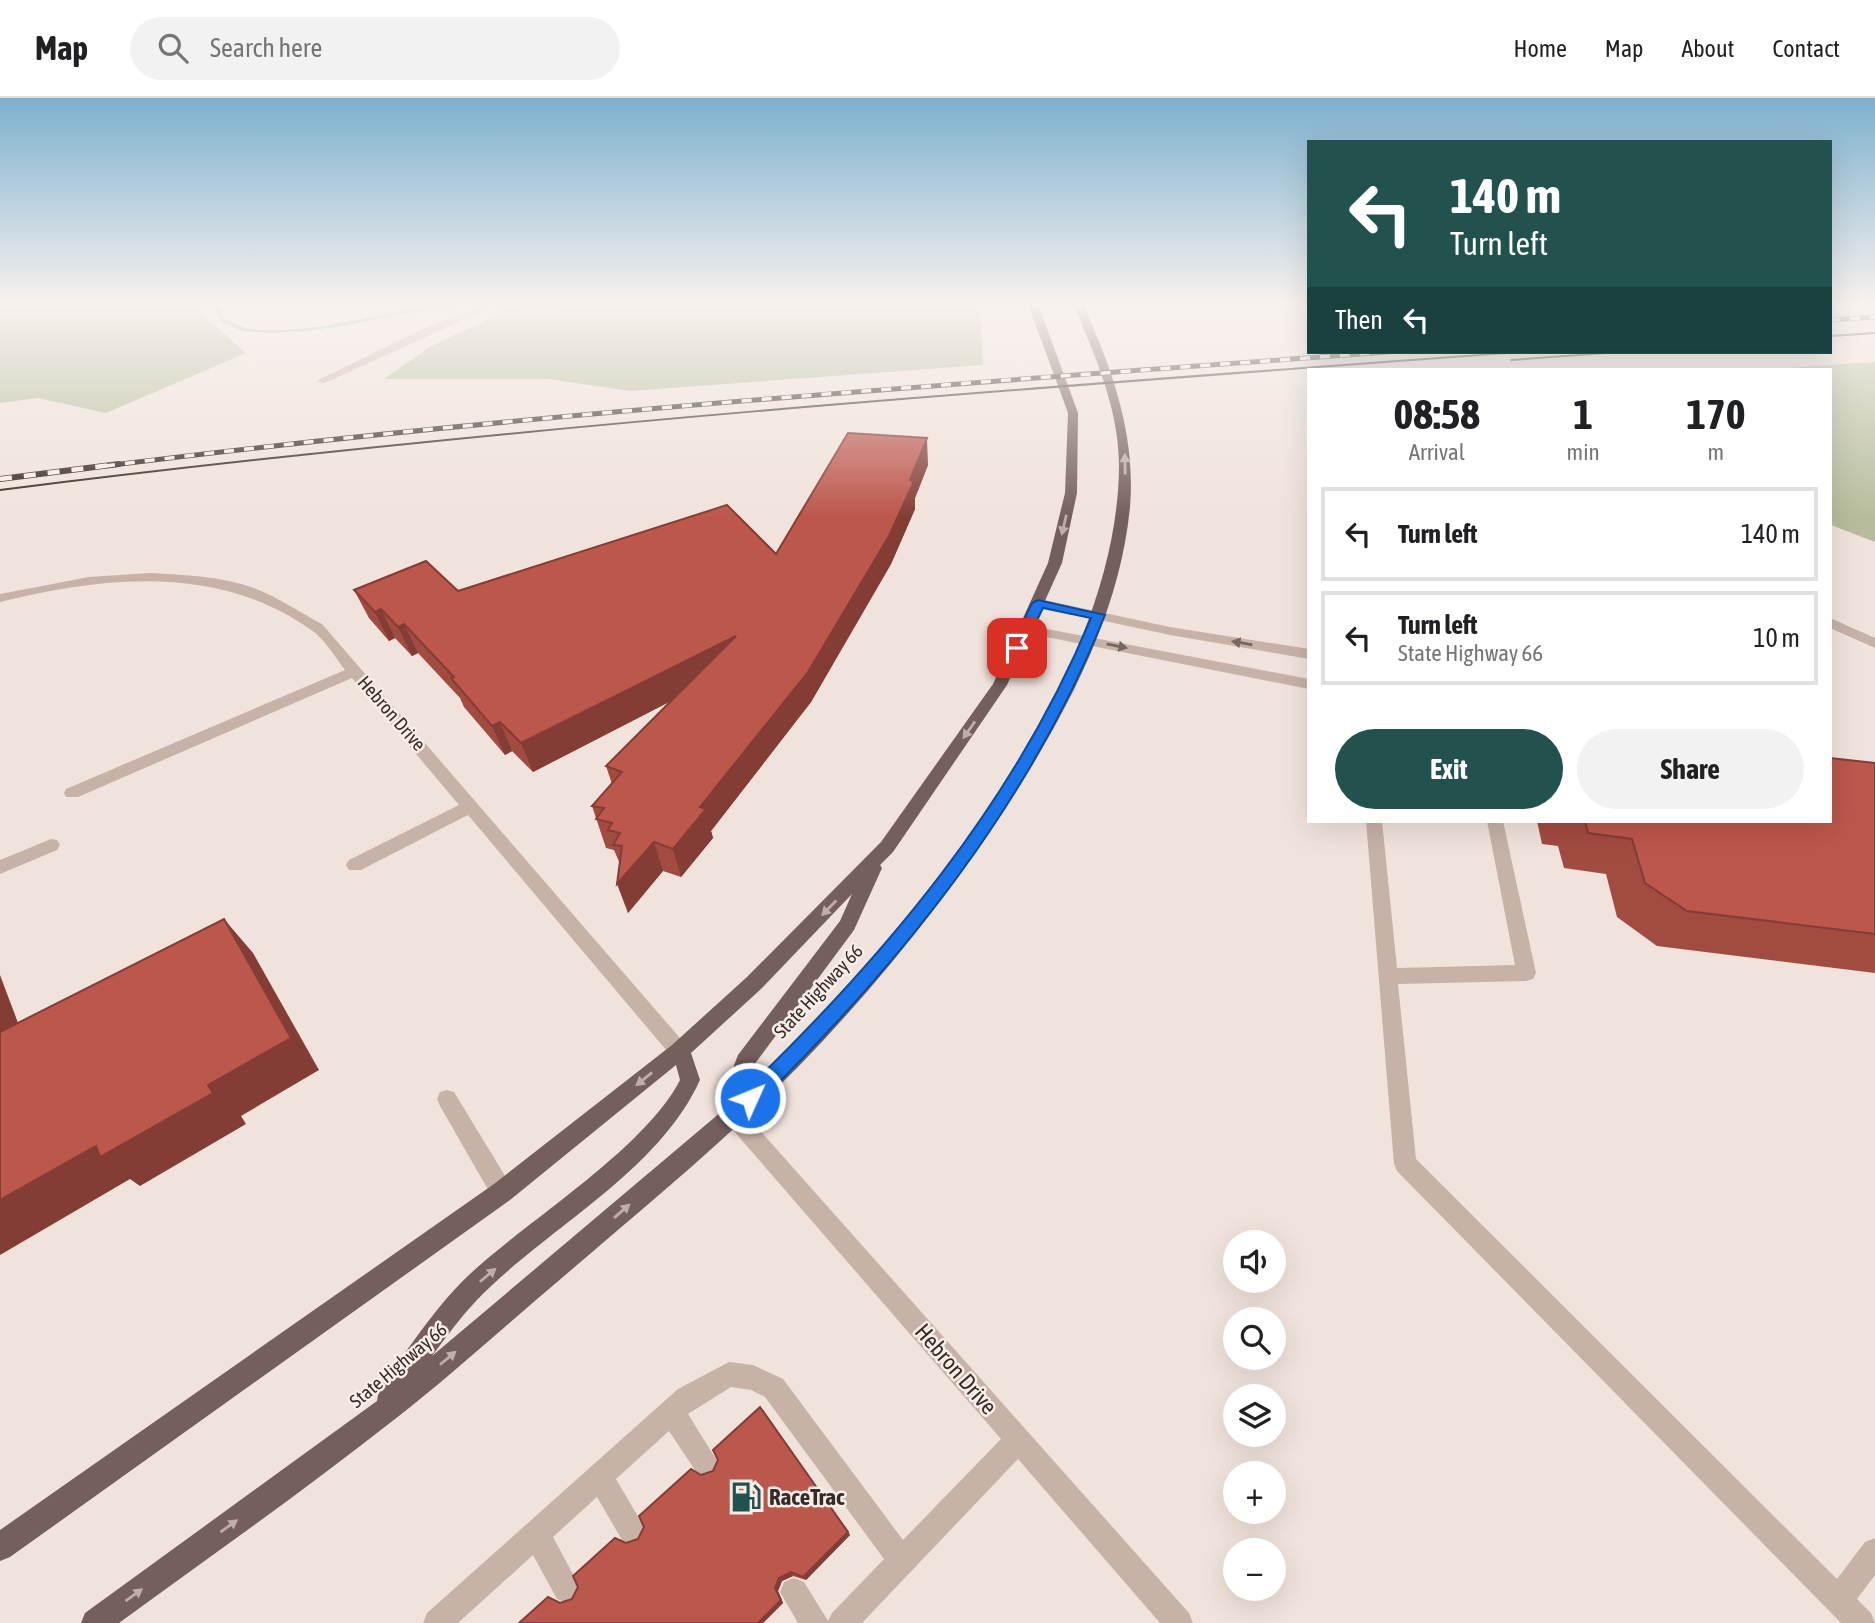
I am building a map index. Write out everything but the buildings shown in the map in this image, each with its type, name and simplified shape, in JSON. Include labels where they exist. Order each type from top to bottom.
[{"type":"main road","points":[[0,1547],[502,1192],[679,1051],[763,974],[880,854],[1000,685],[1055,563],[1071,494],[1073,413],[1059,375]]},
{"type":"main road","name":"State Highway 66","points":[[95,1623],[369,1423],[733,1115],[829,1020],[896,945],[962,861],[1047,729],[1098,615],[1112,570],[1124,499],[1125,464],[1119,416],[1106,375]]},
{"type":"main road","points":[[733,1115],[729,1107],[745,1061],[847,925],[880,854]]},
{"type":"main road","points":[[369,1423],[468,1292],[578,1199],[667,1118],[690,1080],[688,1068],[679,1051]]},
{"type":"street","points":[[321,381],[333,375]]},
{"type":"street","name":"Hebron Drive","points":[[0,598],[31,590],[76,584],[175,576],[242,589],[317,627],[679,1051]]},
{"type":"street","points":[[1038,603],[1307,654]]},
{"type":"street","points":[[1832,623],[1875,644]]},
{"type":"street","points":[[1026,629],[1307,684]]},
{"type":"street","points":[[72,793],[355,671]]},
{"type":"street","points":[[355,865],[471,806]]},
{"type":"street","points":[[1374,823],[1405,1164],[1861,1623]]},
{"type":"street","points":[[1388,976],[1526,973],[1495,823]]},
{"type":"street","points":[[0,867],[51,845]]},
{"type":"street","points":[[447,1099],[502,1192]]},
{"type":"street","name":"Hebron Drive","points":[[733,1115],[1179,1623]]},
{"type":"street","points":[[445,1620],[687,1398],[729,1374],[754,1378],[774,1388],[902,1561]]},
{"type":"street","points":[[672,1413],[706,1464]]},
{"type":"street","points":[[842,1623],[1018,1440]]},
{"type":"street","points":[[600,1477],[632,1530]]},
{"type":"street","points":[[537,1534],[567,1589]]},
{"type":"street","points":[[1838,1600],[1875,1552]]},
{"type":"street","points":[[794,1592],[815,1623]]},
{"type":"green space","points":[[0,375],[194,375],[106,413],[38,398],[0,403]]},
{"type":"green space","points":[[389,375],[845,375],[630,391],[548,379],[384,379]]},
{"type":"green space","points":[[1832,375],[1875,375],[1875,542],[1832,525]]},
{"type":"tram line","points":[[0,490],[190,467],[570,428],[1206,375]]},
{"type":"railway","points":[[105,466],[585,415],[1077,375]]},
{"type":"railway","points":[[0,479],[119,464]]},
{"type":"place","name":"RaceTrac","points":[[746,1497]]},
{"type":"route","points":[[750,1098],[821,1030],[896,945],[962,861],[1047,729],[1075,674],[1098,615],[1038,603],[1017,648]]}]
